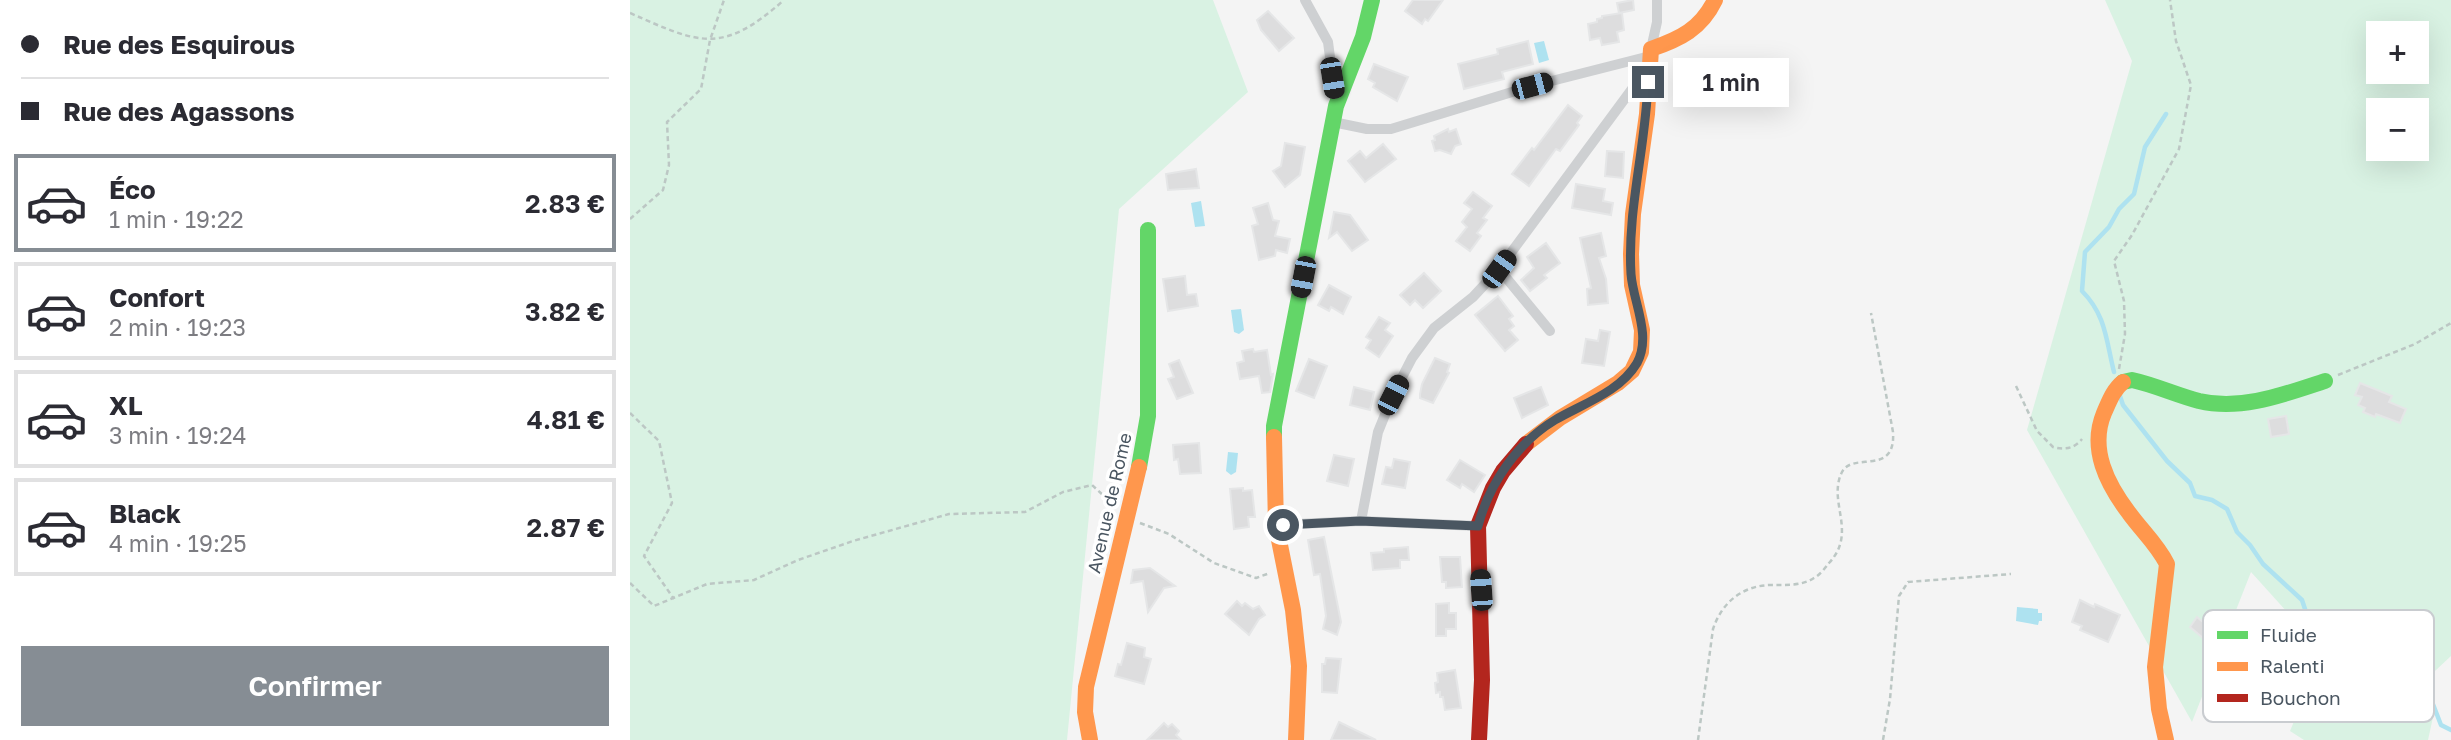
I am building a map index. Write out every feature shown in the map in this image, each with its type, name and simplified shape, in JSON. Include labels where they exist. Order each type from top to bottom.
[{"type":"street","points":[[1305,0],[1328,41],[1336,106]]},
{"type":"street","points":[[1296,740],[1299,666],[1293,610],[1276,526],[1276,413],[1336,106],[1363,37],[1371,0]]},
{"type":"street","points":[[1479,740],[1482,680],[1478,526],[1497,481],[1526,443],[1552,422],[1620,382],[1637,362],[1642,350],[1641,325],[1631,276],[1630,239],[1647,115],[1657,0]]},
{"type":"street","points":[[1333,122],[1367,129],[1391,129],[1532,86],[1650,57],[1696,29],[1705,21],[1715,0]]},
{"type":"street","points":[[1360,521],[1378,432],[1412,358],[1434,328],[1473,297],[1499,269],[1650,57]]},
{"type":"street","name":"Avenue de Rome","points":[[1090,740],[1085,712],[1086,687],[1145,442],[1148,416],[1148,230]]},
{"type":"street","points":[[1499,269],[1550,331]]},
{"type":"street","points":[[2166,740],[2159,709],[2155,667],[2167,579],[2166,564],[2160,549],[2128,512],[2103,468],[2097,438],[2100,423],[2117,386],[2125,380],[2137,381],[2206,403],[2224,404],[2269,398],[2325,381]]},
{"type":"street","points":[[1276,526],[1360,521],[1478,526]]},
{"type":"path","points":[[630,219],[663,190],[669,165],[667,122],[701,89],[710,40],[724,0]]},
{"type":"path","points":[[630,13],[668,30],[710,40],[728,37],[748,29],[784,0]]},
{"type":"path","points":[[2117,386],[2125,334],[2124,302],[2114,261],[2132,235],[2179,149],[2191,85],[2176,41],[2170,0]]},
{"type":"path","points":[[1698,740],[1707,662],[1718,614],[1736,595],[1747,590],[1763,585],[1797,584],[1814,579],[1838,554],[1842,541],[1838,494],[1843,470],[1847,466],[1873,463],[1885,457],[1892,448],[1893,432],[1871,313]]},
{"type":"path","points":[[2325,381],[2415,344],[2451,323]]},
{"type":"path","points":[[2016,386],[2036,430],[2053,447],[2068,449],[2077,445],[2083,436]]},
{"type":"path","points":[[630,413],[659,441],[672,503],[644,556],[674,599]]},
{"type":"path","points":[[630,583],[654,606],[707,583],[754,580],[798,560],[853,541],[949,514],[1025,512],[1063,492],[1092,485],[1127,518],[1169,534],[1214,563],[1255,578],[1274,571]]},
{"type":"path","points":[[1883,740],[1902,588],[1908,582],[2011,574]]},
{"type":"green space","points":[[630,0],[1213,0],[1248,92],[1119,209],[1067,740],[630,740]]},
{"type":"green space","points":[[2105,0],[2451,0],[2451,656],[2434,672],[2434,610],[2285,610],[2251,572],[2236,610],[2203,610],[2203,694],[2192,722],[2027,430],[2132,61]]},
{"type":"green space","points":[[2294,722],[2432,722],[2428,740],[2304,740],[2290,731]]},
{"type":"water","points":[[1544,41],[1549,60],[1539,63],[1534,43]]},
{"type":"water","points":[[1201,201],[1205,226],[1195,227],[1191,203]]},
{"type":"water","points":[[1241,309],[1244,330],[1239,334],[1234,332],[1231,310]]},
{"type":"water","points":[[1228,452],[1238,453],[1236,472],[1231,475],[1226,471]]},
{"type":"water","points":[[2017,607],[2038,609],[2038,613],[2042,613],[2042,621],[2039,621],[2038,625],[2016,621]]},
{"type":"building","points":[[1413,0],[1443,0],[1428,21],[1425,19],[1422,24],[1405,11]]},
{"type":"building","points":[[1633,0],[1634,10],[1619,13],[1617,3]]},
{"type":"building","points":[[1268,11],[1294,38],[1279,51],[1261,30],[1257,20]]},
{"type":"building","points":[[1622,13],[1624,30],[1617,32],[1619,42],[1602,45],[1600,38],[1590,40],[1588,24],[1597,22],[1602,16]]},
{"type":"building","points":[[1528,41],[1533,64],[1502,72],[1504,79],[1464,89],[1458,64],[1498,54],[1497,49]]},
{"type":"building","points":[[1374,64],[1408,77],[1397,101],[1373,87],[1375,83],[1368,79]]},
{"type":"building","points":[[1568,105],[1582,116],[1577,123],[1579,125],[1560,151],[1556,149],[1529,186],[1512,174]]},
{"type":"building","points":[[1448,129],[1449,132],[1456,129],[1461,144],[1455,146],[1451,154],[1435,151],[1432,141],[1435,140],[1434,136]]},
{"type":"building","points":[[1285,143],[1305,147],[1300,175],[1285,187],[1273,171],[1281,166]]},
{"type":"building","points":[[1383,144],[1396,159],[1365,182],[1348,161],[1360,151],[1366,158]]},
{"type":"building","points":[[1607,151],[1624,152],[1623,178],[1605,176]]},
{"type":"building","points":[[1196,169],[1199,188],[1168,190],[1166,174]]},
{"type":"building","points":[[1576,184],[1605,189],[1603,201],[1613,203],[1611,215],[1572,208]]},
{"type":"building","points":[[1473,192],[1492,206],[1483,218],[1487,220],[1477,233],[1481,236],[1470,251],[1456,241],[1467,227],[1462,222],[1472,209],[1464,203]]},
{"type":"building","points":[[1268,203],[1273,220],[1279,221],[1275,236],[1290,239],[1287,253],[1276,250],[1275,256],[1259,260],[1252,226],[1258,224],[1253,208]]},
{"type":"building","points":[[1334,212],[1350,215],[1368,240],[1352,251],[1337,232],[1329,238]]},
{"type":"building","points":[[1601,233],[1606,256],[1599,258],[1606,279],[1608,303],[1588,305],[1587,289],[1591,288],[1580,238]]},
{"type":"building","points":[[1546,243],[1560,263],[1544,275],[1547,278],[1530,291],[1521,280],[1534,268],[1527,257]]},
{"type":"building","points":[[1424,273],[1441,291],[1423,308],[1415,300],[1410,305],[1400,295]]},
{"type":"building","points":[[1185,276],[1187,295],[1196,294],[1198,306],[1168,311],[1163,279]]},
{"type":"building","points":[[1329,285],[1351,297],[1343,314],[1331,307],[1329,311],[1318,305]]},
{"type":"building","points":[[1498,296],[1513,316],[1509,319],[1514,326],[1509,330],[1518,340],[1505,351],[1475,315]]},
{"type":"building","points":[[1379,317],[1390,323],[1385,330],[1393,336],[1379,357],[1366,348],[1371,340],[1366,337]]},
{"type":"building","points":[[1600,330],[1610,332],[1604,366],[1582,363],[1586,339],[1598,341]]},
{"type":"building","points":[[1253,349],[1254,352],[1267,350],[1271,375],[1273,374],[1270,392],[1262,393],[1259,376],[1240,379],[1237,363],[1244,361],[1242,351]]},
{"type":"building","points":[[1435,358],[1450,364],[1449,373],[1433,403],[1420,398],[1420,394]]},
{"type":"building","points":[[1309,359],[1327,366],[1314,398],[1296,391]]},
{"type":"building","points":[[1179,360],[1193,393],[1177,399],[1168,379],[1174,377],[1169,364]]},
{"type":"building","points":[[2360,383],[2392,396],[2389,402],[2406,409],[2400,423],[2363,412],[2365,408],[2358,405],[2362,397],[2355,395]]},
{"type":"building","points":[[1354,387],[1374,392],[1370,410],[1350,405]]},
{"type":"building","points":[[1541,387],[1548,405],[1522,418],[1514,398]]},
{"type":"building","points":[[2286,416],[2289,434],[2271,437],[2268,419]]},
{"type":"building","points":[[1199,443],[1201,473],[1180,474],[1178,459],[1174,460],[1173,445]]},
{"type":"building","points":[[1334,455],[1354,459],[1348,486],[1327,481]]},
{"type":"building","points":[[1394,459],[1410,462],[1405,488],[1382,484],[1386,467],[1392,468]]},
{"type":"building","points":[[1460,460],[1485,475],[1474,492],[1462,484],[1460,488],[1447,480]]},
{"type":"building","points":[[1243,488],[1243,491],[1252,490],[1255,517],[1248,517],[1249,527],[1234,529],[1230,489]]},
{"type":"building","points":[[1324,537],[1341,622],[1337,635],[1323,629],[1326,616],[1320,574],[1314,575],[1308,540]]},
{"type":"building","points":[[1408,547],[1409,560],[1400,560],[1400,568],[1373,570],[1371,553]]},
{"type":"building","points":[[1440,557],[1460,557],[1462,587],[1446,588],[1446,582],[1442,582]]},
{"type":"building","points":[[1150,568],[1175,586],[1164,588],[1148,612],[1143,581],[1131,583],[1133,570]]},
{"type":"building","points":[[2080,600],[2120,615],[2108,642],[2080,630],[2082,626],[2072,622]]},
{"type":"building","points":[[1237,601],[1242,606],[1245,603],[1253,609],[1259,606],[1265,615],[1259,619],[1249,635],[1225,614]]},
{"type":"building","points":[[1449,603],[1449,613],[1456,613],[1456,629],[1446,629],[1446,636],[1436,636],[1436,604]]},
{"type":"building","points":[[2197,617],[2203,622],[2203,638],[2190,627]]},
{"type":"building","points":[[1127,643],[1145,648],[1144,657],[1151,659],[1144,684],[1115,676]]},
{"type":"building","points":[[1326,658],[1341,659],[1337,693],[1322,692],[1322,664],[1325,664]]},
{"type":"building","points":[[1455,670],[1461,708],[1445,710],[1443,697],[1440,697],[1440,692],[1436,693],[1437,673]]},
{"type":"building","points":[[1339,722],[1376,740],[1331,740]]},
{"type":"building","points":[[1164,723],[1168,727],[1172,724],[1179,731],[1176,735],[1181,740],[1147,740]]},
{"type":"waterway","points":[[2114,372],[2101,319],[2082,291],[2085,252],[2109,227],[2119,209],[2134,194],[2145,147],[2166,114]]},
{"type":"waterway","points":[[2120,396],[2123,405],[2167,461],[2190,483],[2195,496],[2212,500],[2227,509],[2237,532],[2263,564],[2302,600],[2305,610]]},
{"type":"waterway","points":[[2434,707],[2441,725],[2451,730]]},
{"type":"traffic: fast","points":[[1274,437],[1336,106],[1363,37],[1372,0]]},
{"type":"traffic: fast","points":[[1139,467],[1148,416],[1148,230]]},
{"type":"traffic: fast","points":[[2123,382],[2132,380],[2199,401],[2231,404],[2263,400],[2325,381]]},
{"type":"traffic: slow","points":[[1526,444],[1560,418],[1618,383],[1632,371],[1641,352],[1642,330],[1632,285],[1631,254],[1633,214],[1647,114],[1651,49],[1689,32],[1715,0]]},
{"type":"traffic: slow","points":[[2123,382],[2114,392],[2104,413],[2098,440],[2107,478],[2167,564],[2155,667],[2159,709],[2166,740]]},
{"type":"traffic: slow","points":[[1274,437],[1276,525],[1293,610],[1299,666],[1296,740]]},
{"type":"traffic: slow","points":[[1090,740],[1085,712],[1086,687],[1139,467]]},
{"type":"traffic: jam","points":[[1479,740],[1482,680],[1478,526],[1493,488],[1503,471],[1526,444]]},
{"type":"route","points":[[1283,525],[1360,521],[1478,526],[1497,481],[1526,443],[1552,422],[1612,388],[1629,374],[1642,350],[1641,325],[1631,276],[1630,239],[1647,115],[1648,82]]}]
